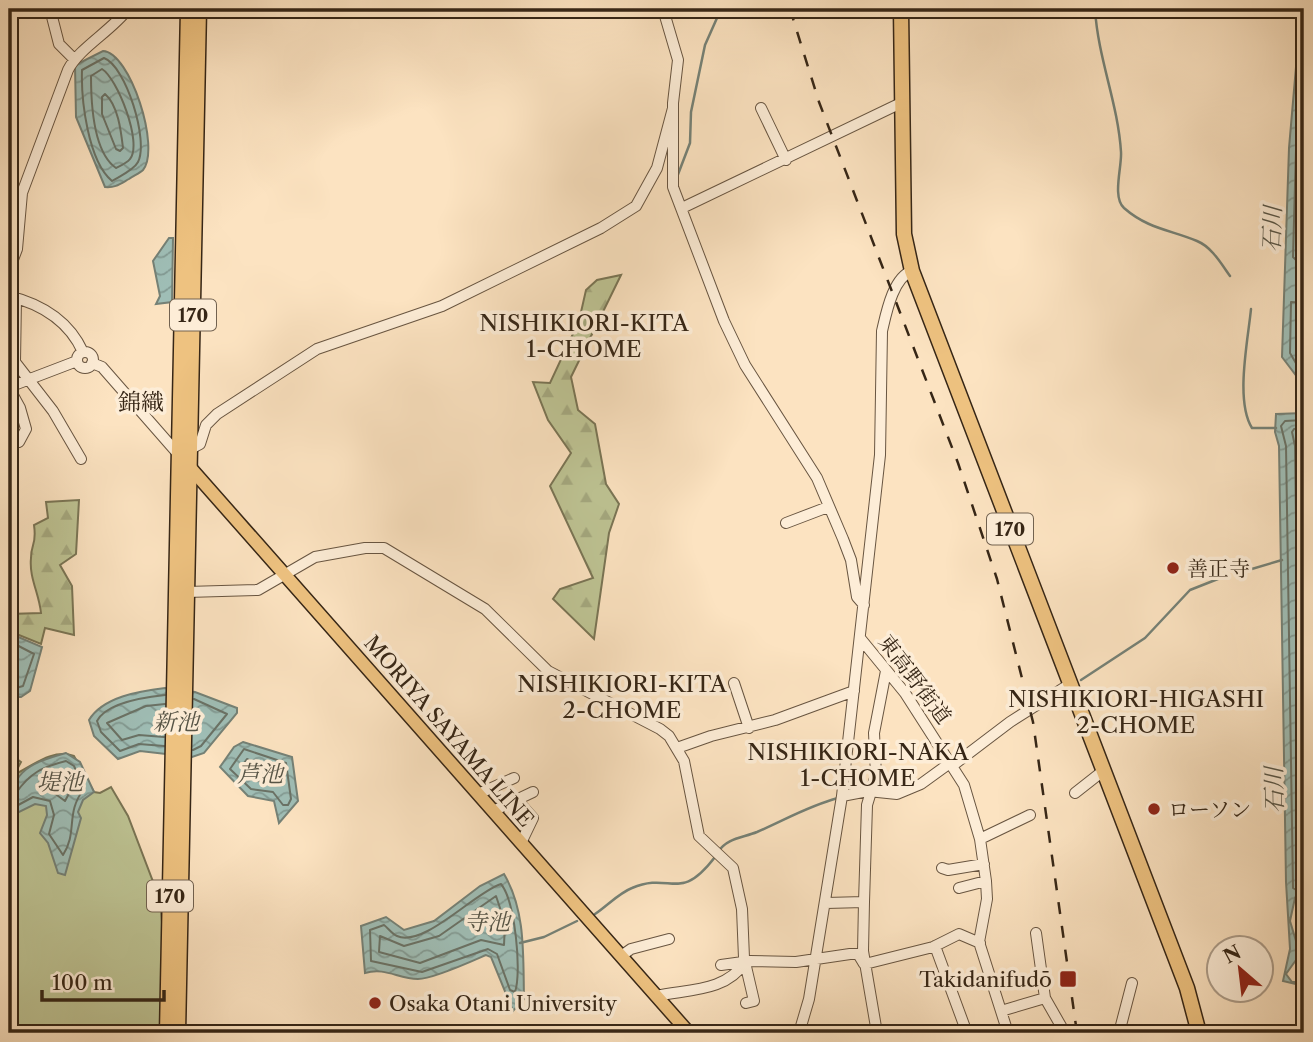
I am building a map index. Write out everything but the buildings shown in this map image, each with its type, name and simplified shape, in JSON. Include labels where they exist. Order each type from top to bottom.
[{"type":"highway","points":[[179,9],[178,107],[185,184]]},
{"type":"highway","name":"170","points":[[167,1033],[180,685],[188,9]]},
{"type":"highway","name":"170","points":[[180,685],[187,592],[190,468],[184,452],[196,162],[199,9]]},
{"type":"highway","points":[[196,162],[203,139],[207,9]]},
{"type":"highway","name":"170","points":[[901,9],[904,234],[912,271],[1187,988],[1199,1033]]},
{"type":"highway","name":"170","points":[[178,761],[178,1033]]},
{"type":"main road","name":"MORIYA SAYAMA LINE","points":[[190,468],[689,1033]]},
{"type":"street","points":[[50,9],[59,44],[74,59]]},
{"type":"street","points":[[9,270],[17,249],[22,193],[74,59],[117,24],[128,9]]},
{"type":"street","points":[[19,442],[26,429],[20,408],[9,387],[90,354],[92,363],[102,367],[184,452],[200,444],[206,425],[217,414],[304,356],[359,332],[442,306],[601,229],[636,206],[657,168],[673,108],[678,60],[663,9]]},
{"type":"street","points":[[682,208],[901,103]]},
{"type":"street","name":"東高野街道","points":[[673,108],[672,174],[682,208],[724,321],[745,365],[806,460],[851,560],[857,597],[864,605],[860,638],[886,671],[964,785],[980,839],[986,881],[987,899],[980,943],[1008,1033]]},
{"type":"street","points":[[761,108],[786,160]]},
{"type":"street","points":[[864,605],[880,455],[882,331],[887,311],[902,277],[912,271]]},
{"type":"street","points":[[80,357],[78,340],[46,310],[12,297],[14,357],[27,380],[53,411],[81,459]]},
{"type":"street","points":[[786,523],[828,507]]},
{"type":"street","points":[[187,592],[258,590],[308,560],[324,554],[365,548],[394,552],[485,609],[548,671],[660,729],[677,748],[687,771],[699,836],[733,869],[742,909],[745,962],[754,1001]]},
{"type":"street","points":[[799,1033],[815,959],[842,796],[860,638]]},
{"type":"street","points":[[877,1033],[865,964],[864,902],[870,792],[876,775],[875,718],[886,671]]},
{"type":"street","points":[[734,683],[749,728]]},
{"type":"street","points":[[842,796],[870,792],[904,792],[951,764],[1070,684]]},
{"type":"street","points":[[677,748],[711,736],[749,728],[854,691]]},
{"type":"street","points":[[1075,793],[1104,771]]},
{"type":"street","points":[[478,794],[514,778]]},
{"type":"street","points":[[494,811],[533,792]]},
{"type":"street","points":[[517,800],[533,818],[521,842]]},
{"type":"street","points":[[980,839],[1030,815]]},
{"type":"street","points":[[942,868],[948,870],[984,864]]},
{"type":"street","points":[[959,888],[986,881]]},
{"type":"street","points":[[825,903],[864,902]]},
{"type":"street","points":[[1036,933],[1045,998],[1065,1033]]},
{"type":"street","points":[[865,964],[935,946],[959,934],[980,943]]},
{"type":"street","points":[[621,956],[631,949],[669,939]]},
{"type":"street","points":[[935,946],[967,1033]]},
{"type":"street","points":[[721,965],[858,954],[865,964]]},
{"type":"street","points":[[656,996],[722,984],[737,974],[745,962]]},
{"type":"street","points":[[1119,1033],[1132,983]]},
{"type":"street","points":[[1001,1011],[1045,998]]},
{"type":"green space","points":[[621,275],[571,377],[578,410],[595,424],[606,484],[619,504],[609,533],[594,639],[553,599],[560,589],[593,578],[550,486],[571,453],[548,420],[533,382],[550,383],[579,321],[586,290],[597,280]]},
{"type":"green space","points":[[79,500],[76,554],[60,565],[72,586],[74,635],[45,628],[41,644],[9,631],[9,614],[41,613],[31,572],[31,558],[34,525],[48,518],[46,502]]},
{"type":"green space","points":[[9,753],[21,762],[14,775],[51,756],[74,756],[94,792],[100,793],[111,787],[128,816],[160,900],[165,956],[160,1033],[9,1033]]},
{"type":"water","points":[[1301,9],[1304,9],[1304,207],[1299,291],[1304,304],[1304,386],[1282,357],[1289,148]]},
{"type":"water","points":[[103,51],[113,55],[132,83],[140,103],[148,142],[148,159],[143,170],[120,184],[109,187],[105,187],[76,117],[75,65]]},
{"type":"water","points":[[169,238],[173,238],[172,302],[156,304],[160,296],[153,261]]},
{"type":"water","points":[[1304,413],[1304,902],[1295,898],[1290,921],[1296,941],[1296,960],[1286,974],[1292,982],[1299,982],[1304,974],[1304,1012],[1300,985],[1283,981],[1290,949],[1286,882],[1279,446],[1275,432],[1276,414]]},
{"type":"water","points":[[9,633],[42,647],[30,691],[21,697],[9,697]]},
{"type":"water","name":"新池","points":[[165,688],[195,692],[237,708],[237,713],[204,753],[192,757],[140,751],[118,759],[94,736],[89,720],[103,706],[122,696]]},
{"type":"water","name":"芦池","points":[[243,742],[292,757],[298,801],[279,823],[274,801],[248,796],[220,767],[234,747]]},
{"type":"water","name":"堤池","points":[[66,753],[80,762],[94,792],[83,800],[78,812],[81,818],[65,875],[58,873],[48,843],[40,833],[47,815],[46,806],[35,804],[9,817],[12,790],[22,773],[40,761]]},
{"type":"water","name":"寺池","points":[[504,874],[520,918],[523,950],[524,999],[513,1011],[491,957],[486,955],[425,978],[411,978],[379,971],[365,973],[361,926],[386,917],[404,930],[434,921],[480,886]]},
{"type":"waterway","points":[[677,177],[690,143],[691,112],[705,45],[721,9]]},
{"type":"waterway","points":[[1095,9],[1119,134],[1120,203],[1142,220],[1207,247],[1230,276]]},
{"type":"waterway","points":[[1251,309],[1244,370],[1244,402],[1252,428],[1276,428]]},
{"type":"waterway","points":[[1245,571],[1282,560]]},
{"type":"waterway","points":[[1081,680],[1145,638],[1190,590],[1228,575]]},
{"type":"waterway","points":[[718,852],[730,841],[838,798]]},
{"type":"waterway","points":[[595,914],[632,888],[646,884],[683,883],[692,879],[715,857]]},
{"type":"waterway","points":[[520,943],[544,937],[577,921]]},
{"type":"railway","points":[[790,9],[819,102],[958,463],[997,579],[1033,722],[1077,1033]]},
{"type":"place","name":"善正寺","points":[[1173,568]]},
{"type":"place","name":"ローソン","points":[[1154,809]]},
{"type":"place","name":"Takidanifudō","points":[[1068,979]]},
{"type":"place","name":"Osaka Otani University","points":[[375,1003]]},
{"type":"district","name":"NISHIKIORI-KITA 1-CHOME","points":[[584,336]]},
{"type":"district","name":"錦織","points":[[141,402]]},
{"type":"district","name":"NISHIKIORI-KITA 2-CHOME","points":[[622,697]]},
{"type":"district","name":"NISHIKIORI-HIGASHI 2-CHOME","points":[[1136,712]]},
{"type":"district","name":"NISHIKIORI-NAKA 1-CHOME","points":[[858,765]]},
{"type":"water label","name":"石川","points":[[1272,229]]},
{"type":"water label","name":"石川","points":[[1274,790]]}]
